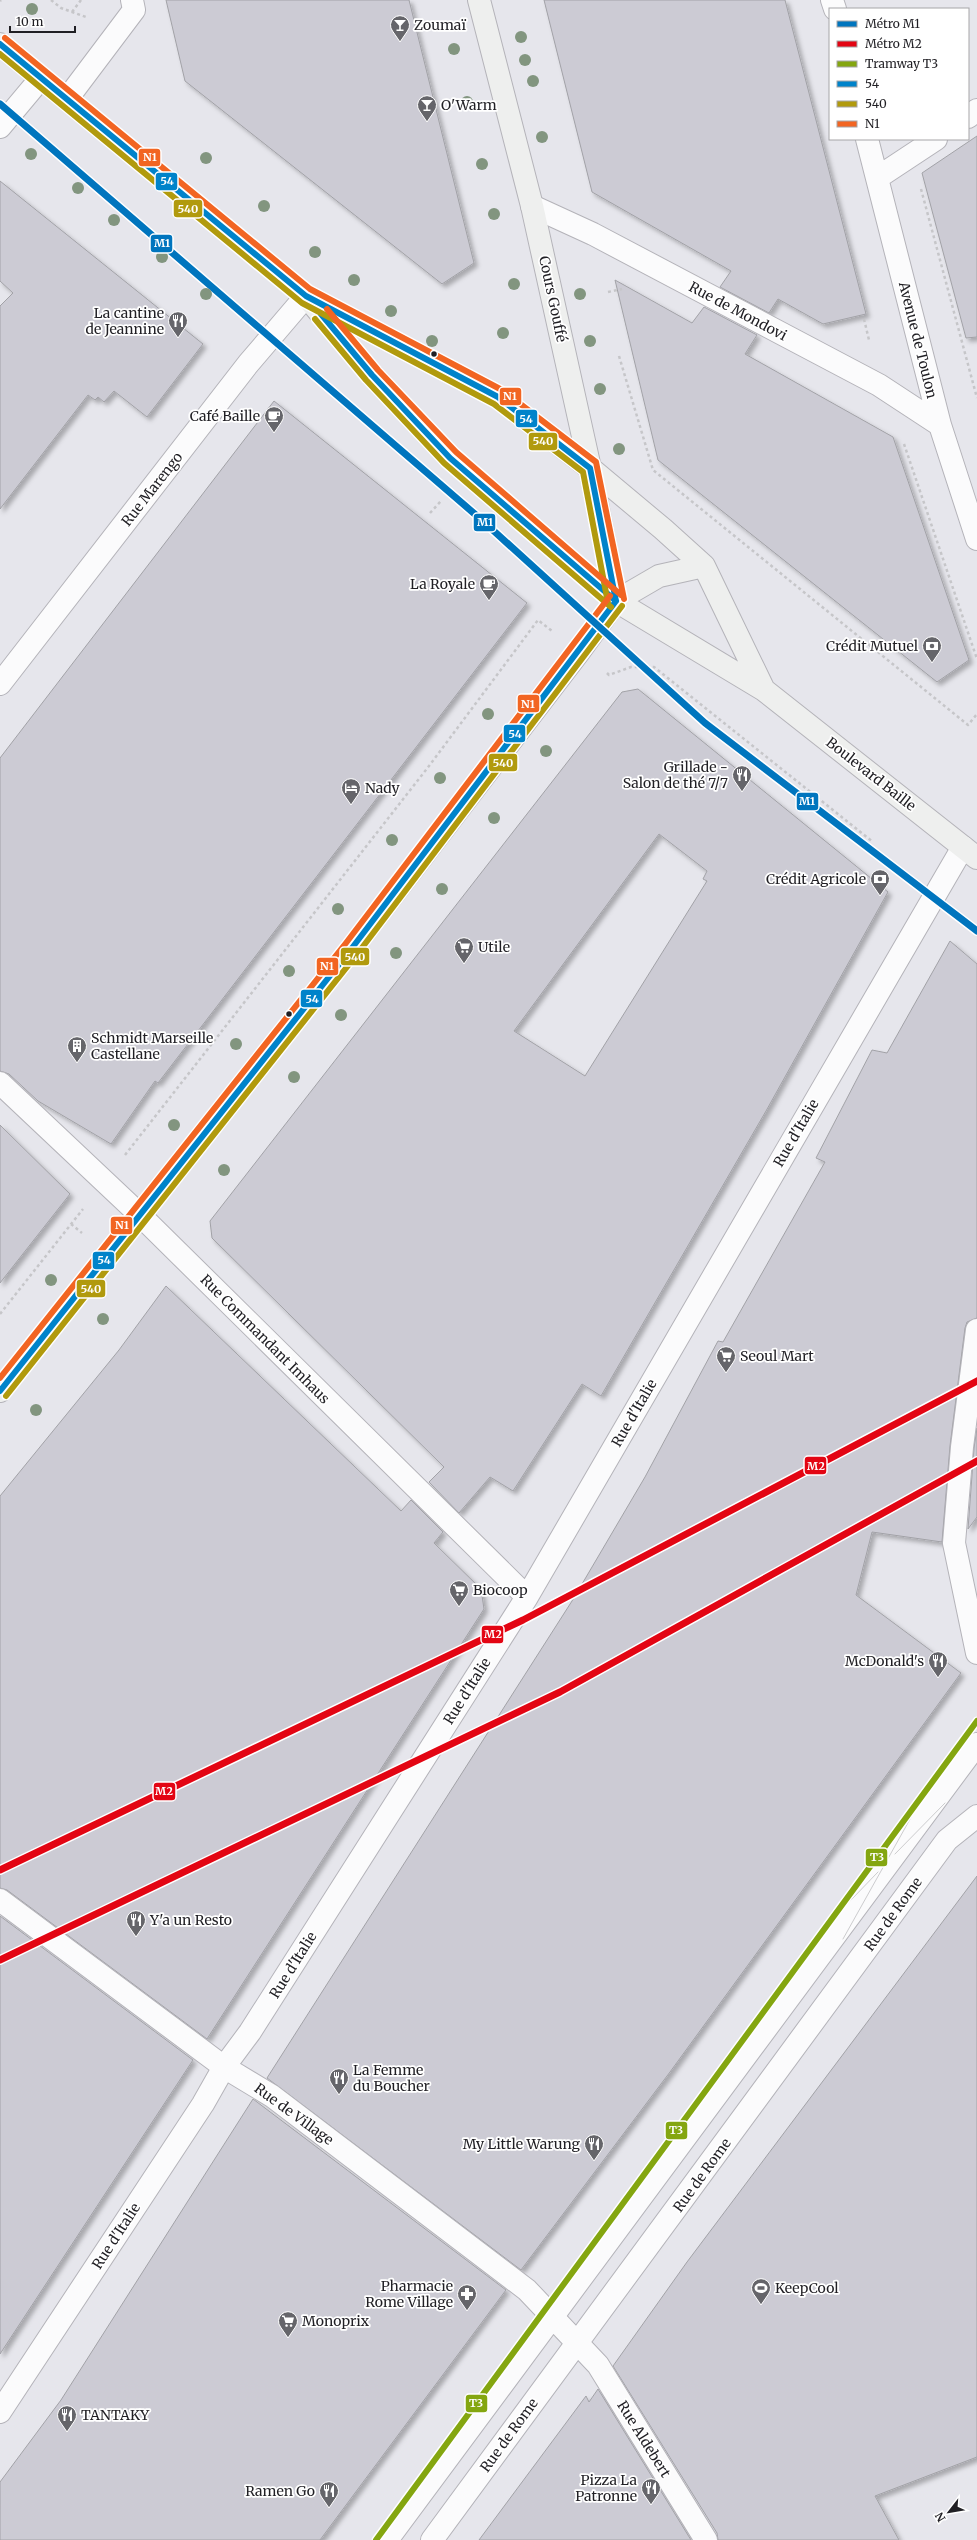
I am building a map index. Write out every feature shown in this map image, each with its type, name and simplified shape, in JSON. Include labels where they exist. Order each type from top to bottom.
[{"type":"main road","name":"Cours Gouffé","points":[[479,0],[532,206],[590,468],[616,601]]},
{"type":"main road","name":"Boulevard Baille","points":[[0,44],[306,296],[372,375],[450,458],[616,601],[764,690],[970,853]]},
{"type":"main road","name":"Boulevard Baille","points":[[306,296],[498,397],[590,468],[704,566],[764,690]]},
{"type":"main road","points":[[0,1391],[352,948],[579,652],[616,601],[659,576],[704,566]]},
{"type":"street","points":[[67,99],[134,10],[132,0]]},
{"type":"street","points":[[0,127],[41,78]]},
{"type":"street","points":[[969,116],[977,110]]},
{"type":"street","name":"Avenue de Toulon","points":[[867,140],[940,425],[977,539]]},
{"type":"street","points":[[877,178],[935,140]]},
{"type":"street","name":"Rue de Mondovi","points":[[532,206],[592,234],[879,385],[940,425]]},
{"type":"street","name":"Rue Marengo","points":[[0,684],[248,364],[306,296]]},
{"type":"street","name":"Rue d'Italie","points":[[0,2412],[203,2104],[224,2067],[250,2032],[527,1597],[970,853]]},
{"type":"street","name":"Rue Commandant Imhaus","points":[[0,1084],[140,1215],[527,1597]]},
{"type":"street","points":[[977,1330],[962,1447],[954,1543],[977,1653]]},
{"type":"street","points":[[387,2540],[977,1744]]},
{"type":"street","name":"Rue de Rome","points":[[432,2540],[576,2343],[606,2306],[947,1840],[977,1816]]},
{"type":"street","name":"Rue de Village","points":[[0,1900],[224,2067],[272,2096],[527,2290],[576,2343]]},
{"type":"street","name":"Rue Aldebert","points":[[576,2343],[598,2365],[706,2540]]},
{"type":"path","points":[[51,0],[61,8],[90,19]]},
{"type":"path","points":[[72,12],[81,0]]},
{"type":"path","points":[[911,156],[977,398]]},
{"type":"path","points":[[608,292],[624,289]]},
{"type":"path","points":[[619,356],[653,470],[968,725],[977,714]]},
{"type":"path","points":[[902,438],[977,659]]},
{"type":"path","points":[[430,513],[441,501]]},
{"type":"path","points":[[121,1160],[429,766],[538,620]]},
{"type":"path","points":[[609,675],[631,667],[654,667],[873,842]]},
{"type":"path","points":[[0,1314],[84,1208]]},
{"type":"building","points":[[166,0],[409,0],[474,263],[442,284],[185,81]]},
{"type":"building","points":[[544,0],[785,0],[866,314],[823,324],[778,299],[769,313],[720,287],[731,271],[592,192]]},
{"type":"building","points":[[977,136],[977,337],[966,338],[922,173]]},
{"type":"building","points":[[0,181],[203,344],[147,417],[114,391],[104,402],[98,397],[95,400],[88,395],[0,509],[0,306],[13,293],[0,281]]},
{"type":"building","points":[[615,280],[692,323],[704,307],[757,335],[745,354],[893,437],[969,660],[937,682],[658,460]]},
{"type":"building","points":[[274,401],[527,603],[158,1083],[155,1081],[111,1144],[38,1101],[9,1074],[0,1071],[0,758]]},
{"type":"building","points":[[638,689],[888,892],[766,1111],[601,1396],[582,1384],[513,1491],[490,1477],[459,1513],[429,1482],[444,1467],[212,1238],[210,1221],[622,692]],"holes":[[[659,834],[707,871],[703,879],[707,881],[585,1076],[514,1031]]]},
{"type":"building","points":[[950,941],[977,964],[977,1318],[967,1322],[965,1328],[950,1446],[942,1542],[872,1532],[856,1595],[961,1673],[670,2072],[521,2270],[267,2078],[572,1601],[645,1477],[718,1341],[723,1342],[825,1162],[816,1158],[872,1050],[887,1053]]},
{"type":"building","points":[[0,1125],[70,1194],[0,1283]]},
{"type":"building","points":[[166,1286],[401,1511],[411,1500],[443,1532],[434,1543],[481,1589],[484,1609],[207,2039],[7,1890],[0,1888],[0,1496],[119,1350]]},
{"type":"building","points":[[977,1428],[977,1517],[968,1529],[974,1448]]},
{"type":"building","points":[[977,1876],[977,2457],[875,2496],[899,2540],[718,2540],[717,2533],[613,2366],[687,2262]]},
{"type":"building","points":[[0,1916],[193,2060],[0,2354]]},
{"type":"building","points":[[253,2099],[506,2290],[320,2540],[0,2540],[0,2482],[61,2400]]},
{"type":"building","points":[[598,2389],[691,2540],[479,2540],[586,2396],[589,2402]]},
{"type":"tram line","name":"T3","points":[[376,2540],[977,1721]]},
{"type":"tram line","points":[[843,1939],[928,1787]]},
{"type":"tram line","points":[[895,1854],[945,1803]]},
{"type":"tram line","points":[[825,1927],[878,1872]]},
{"type":"metro line","name":"M1","points":[[0,104],[484,522],[705,723],[977,931]]},
{"type":"metro line","name":"M2","points":[[0,1870],[523,1620],[977,1381]]},
{"type":"metro line","name":"M2","points":[[0,1960],[560,1692],[977,1461]]},
{"type":"transit line","name":"N1","points":[[5,38],[310,289],[502,390],[596,462],[624,599]]},
{"type":"transit line","name":"54","points":[[0,44],[306,296],[498,397],[590,468],[616,601]]},
{"type":"transit line","name":"540","points":[[0,54],[302,303],[494,404],[583,472],[608,603]]},
{"type":"transit line","name":"N1","points":[[327,309],[378,370],[456,452],[621,595]]},
{"type":"transit line","name":"54","points":[[321,314],[372,375],[450,458],[616,601]]},
{"type":"transit line","name":"540","points":[[315,319],[366,380],[444,463],[611,607]]},
{"type":"transit line","name":"N1","points":[[0,1378],[346,943],[610,596]]},
{"type":"transit line","name":"54","points":[[0,1391],[352,948],[616,601]]},
{"type":"transit line","name":"540","points":[[6,1396],[358,953],[622,606]]},
{"type":"place","name":"Zoumaï","points":[[400,42]]},
{"type":"place","name":"O'Warm","points":[[427,122]]},
{"type":"place","name":"La cantine de Jeannine","points":[[178,338]]},
{"type":"place","name":"Café Baille","points":[[274,433]]},
{"type":"place","name":"La Royale","points":[[489,601]]},
{"type":"place","name":"Crédit Mutuel","points":[[932,663]]},
{"type":"place","name":"Grillade - Salon de thé 7/7","points":[[742,792]]},
{"type":"place","name":"Nady","points":[[351,805]]},
{"type":"place","name":"Crédit Agricole","points":[[880,896]]},
{"type":"place","name":"Utile","points":[[464,964]]},
{"type":"place","name":"Schmidt Marseille Castellane","points":[[77,1063]]},
{"type":"place","name":"Seoul Mart","points":[[726,1373]]},
{"type":"place","name":"Biocoop","points":[[459,1607]]},
{"type":"place","name":"McDonald's","points":[[938,1678]]},
{"type":"place","name":"Y'a un Resto","points":[[136,1937]]},
{"type":"place","name":"La Femme du Boucher","points":[[339,2095]]},
{"type":"place","name":"My Little Warung","points":[[594,2161]]},
{"type":"place","name":"KeepCool","points":[[761,2305]]},
{"type":"place","name":"Pharmacie Rome Village","points":[[467,2311]]},
{"type":"place","name":"Monoprix","points":[[288,2338]]},
{"type":"place","name":"TANTAKY","points":[[67,2432]]},
{"type":"place","name":"Pizza La Patronne","points":[[651,2505]]},
{"type":"place","name":"Ramen Go","points":[[329,2508]]}]
